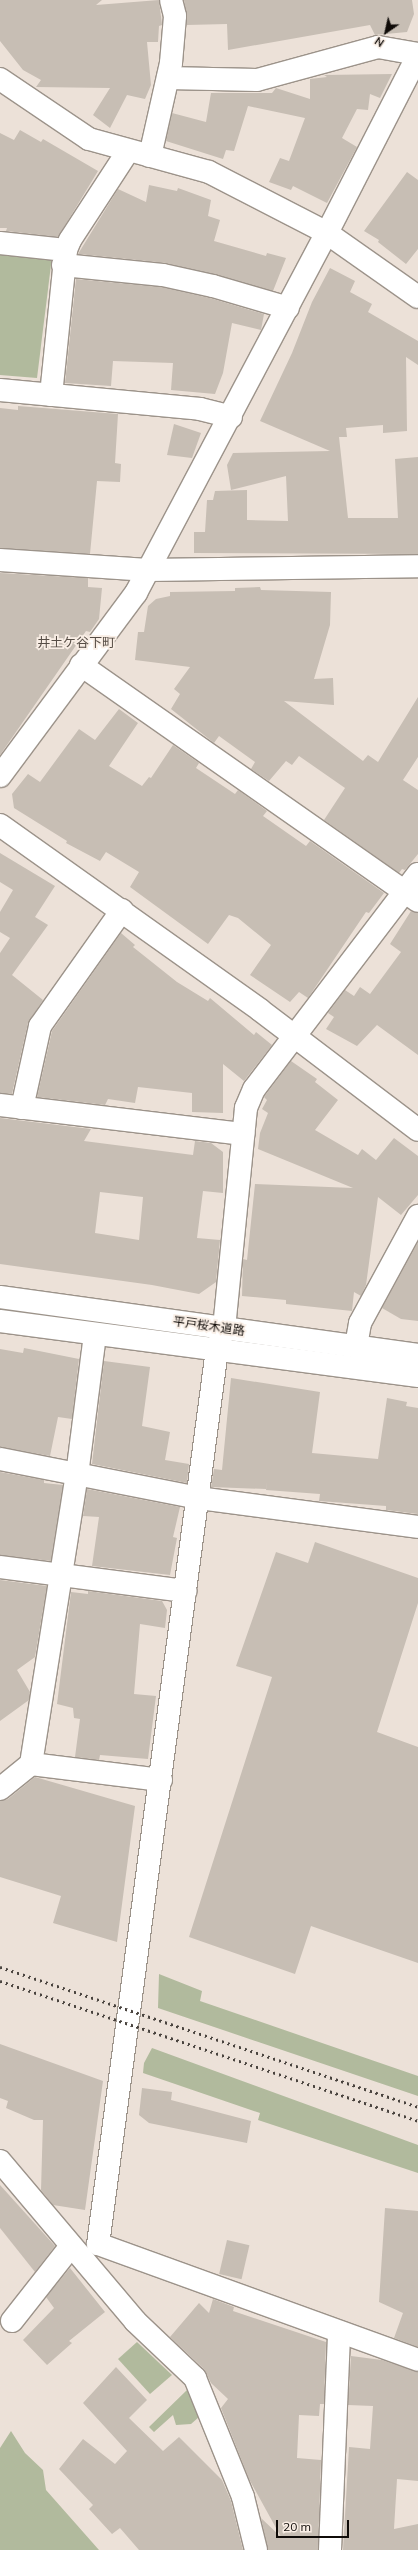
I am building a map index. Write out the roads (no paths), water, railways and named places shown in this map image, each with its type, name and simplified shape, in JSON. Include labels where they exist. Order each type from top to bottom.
[{"type":"street","points":[[150,156],[168,78],[175,16],[171,0]]},
{"type":"street","points":[[0,776],[81,664],[136,593],[328,233],[418,54],[378,47],[257,80],[168,78]]},
{"type":"street","points":[[0,79],[90,139],[128,151],[209,172],[328,233],[418,297]]},
{"type":"street","points":[[51,395],[65,258],[70,240],[128,151]]},
{"type":"street","points":[[0,243],[65,258],[163,275],[213,286],[288,308]]},
{"type":"street","points":[[0,390],[200,409],[230,417]]},
{"type":"street","points":[[0,560],[148,570],[418,566]]},
{"type":"street","points":[[81,664],[411,896]]},
{"type":"street","points":[[0,825],[122,910],[294,1036],[418,1130]]},
{"type":"street","points":[[98,2244],[185,1591],[199,1498],[217,1350],[224,1328],[246,1108],[254,1089],[294,1036],[411,896],[418,874]]},
{"type":"street","points":[[22,1108],[40,1026],[122,910]]},
{"type":"street","points":[[0,1105],[243,1134]]},
{"type":"street","points":[[356,1346],[360,1323],[418,1216]]},
{"type":"street","name":"平戸桜木道路","points":[[0,1297],[418,1355]]},
{"type":"street","name":"平戸桜木道路","points":[[0,1321],[95,1335],[418,1376]]},
{"type":"street","points":[[0,1789],[32,1764],[77,1476],[95,1335]]},
{"type":"street","points":[[0,1459],[77,1476],[199,1498],[418,1527]]},
{"type":"street","points":[[0,1567],[185,1591]]},
{"type":"street","points":[[32,1764],[161,1780]]},
{"type":"street","points":[[0,2161],[135,2321],[195,2378],[243,2497],[256,2550]]},
{"type":"street","points":[[12,2321],[75,2251],[98,2244],[418,2360]]},
{"type":"street","points":[[330,2550],[339,2332]]},
{"type":"railway","points":[[0,1967],[418,2107]]},
{"type":"railway","points":[[0,1981],[418,2121]]},
{"type":"district","name":"井土ケ谷下町","points":[[76,642]]}]
